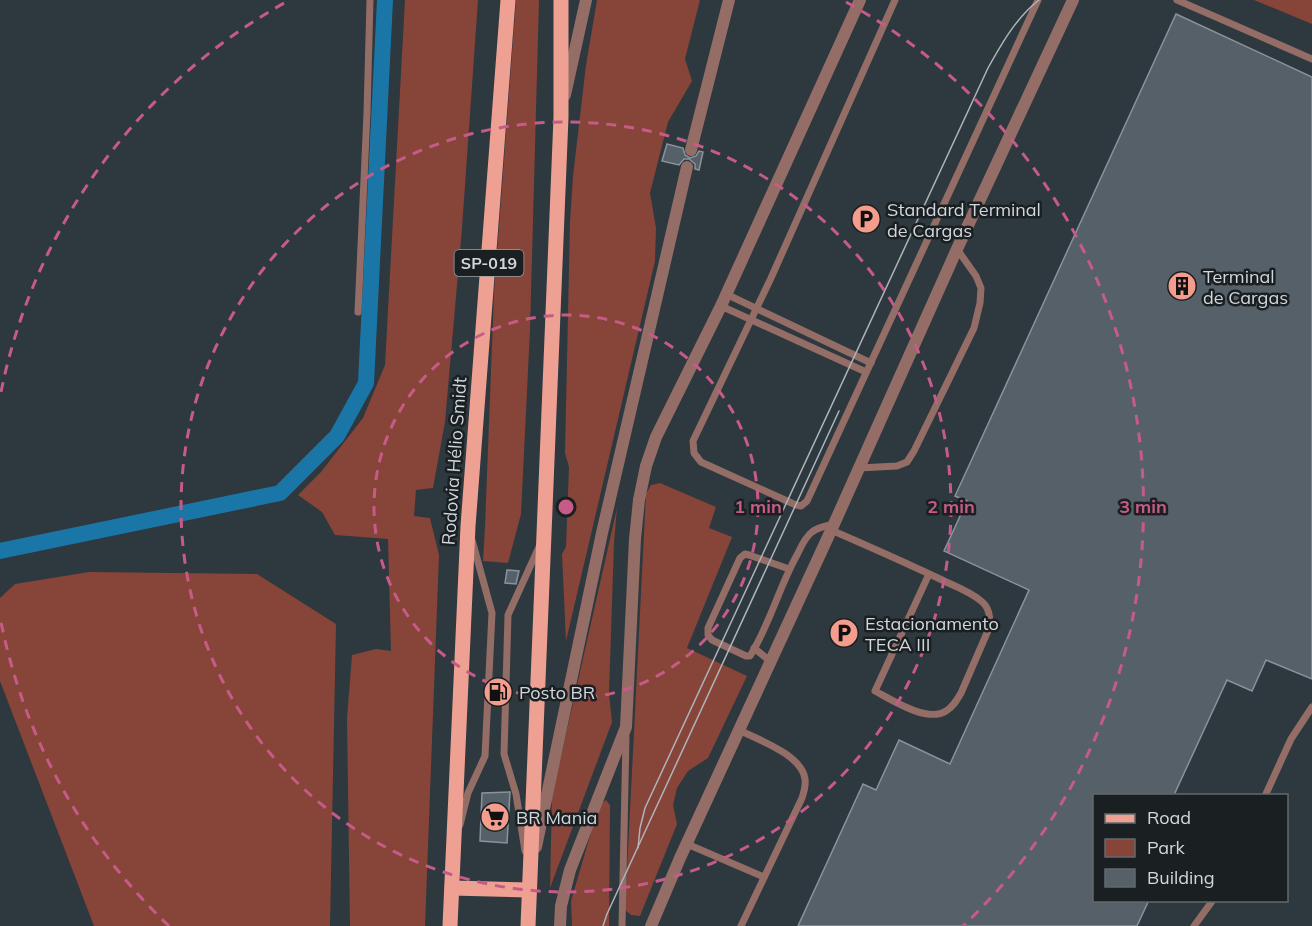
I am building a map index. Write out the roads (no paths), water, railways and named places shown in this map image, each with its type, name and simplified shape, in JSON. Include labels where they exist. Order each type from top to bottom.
[{"type":"main road","name":"Rodovia Hélio Smidt","points":[[450,926],[468,526],[508,0]]},
{"type":"main road","points":[[528,926],[561,117],[561,0]]},
{"type":"main road","points":[[452,888],[529,884]]},
{"type":"street","points":[[561,117],[586,0]]},
{"type":"street","points":[[692,150],[729,0]]},
{"type":"street","points":[[560,926],[561,906],[570,870],[626,727],[635,539],[639,500],[646,466],[656,437],[723,300],[860,0]]},
{"type":"street","points":[[651,926],[860,468],[957,249],[1073,0]]},
{"type":"street","points":[[529,884],[602,533],[687,167]]},
{"type":"lane","points":[[358,312],[370,0]]},
{"type":"lane","points":[[895,0],[757,309],[693,441],[694,453],[700,462],[785,501],[801,506],[807,501],[1038,0]]},
{"type":"lane","points":[[1177,0],[1312,59]]},
{"type":"lane","points":[[860,468],[897,466],[907,462],[974,328],[981,288],[976,276],[957,249]]},
{"type":"lane","points":[[723,300],[757,309],[871,363]]},
{"type":"lane","points":[[723,300],[751,320],[866,372]]},
{"type":"lane","points":[[454,853],[468,793],[485,756],[492,613],[468,526]]},
{"type":"lane","points":[[789,569],[749,555],[742,555],[708,628],[708,635],[712,640],[746,656],[752,654],[789,569],[806,538],[818,529],[832,528],[971,594],[982,601],[988,608],[990,626],[955,703],[948,711],[929,715],[915,711],[875,691],[928,574]]},
{"type":"lane","points":[[529,884],[516,794],[504,754],[508,615],[543,537]]},
{"type":"lane","points":[[754,648],[770,661]]},
{"type":"lane","points":[[1265,794],[1291,739],[1312,707]]},
{"type":"lane","points":[[622,926],[626,727]]},
{"type":"lane","points":[[739,730],[792,759],[802,769],[805,779],[802,798],[741,926]]},
{"type":"lane","points":[[687,844],[764,877]]},
{"type":"lane","points":[[1194,926],[1212,902]]},
{"type":"waterway","points":[[0,551],[280,493],[337,436],[366,383],[385,0]]},
{"type":"tram line","points":[[638,848],[645,808],[988,68],[1016,23],[1039,0]]},
{"type":"tram line","points":[[603,926],[839,411]]},
{"type":"place","name":"Standard Terminal de Cargas","points":[[866,219]]},
{"type":"place","name":"Terminal de Cargas","points":[[1182,286]]},
{"type":"place","name":"Estacionamento TECA III","points":[[844,633]]},
{"type":"place","name":"Posto BR","points":[[498,692]]},
{"type":"place","name":"BR Mania","points":[[495,817]]}]
